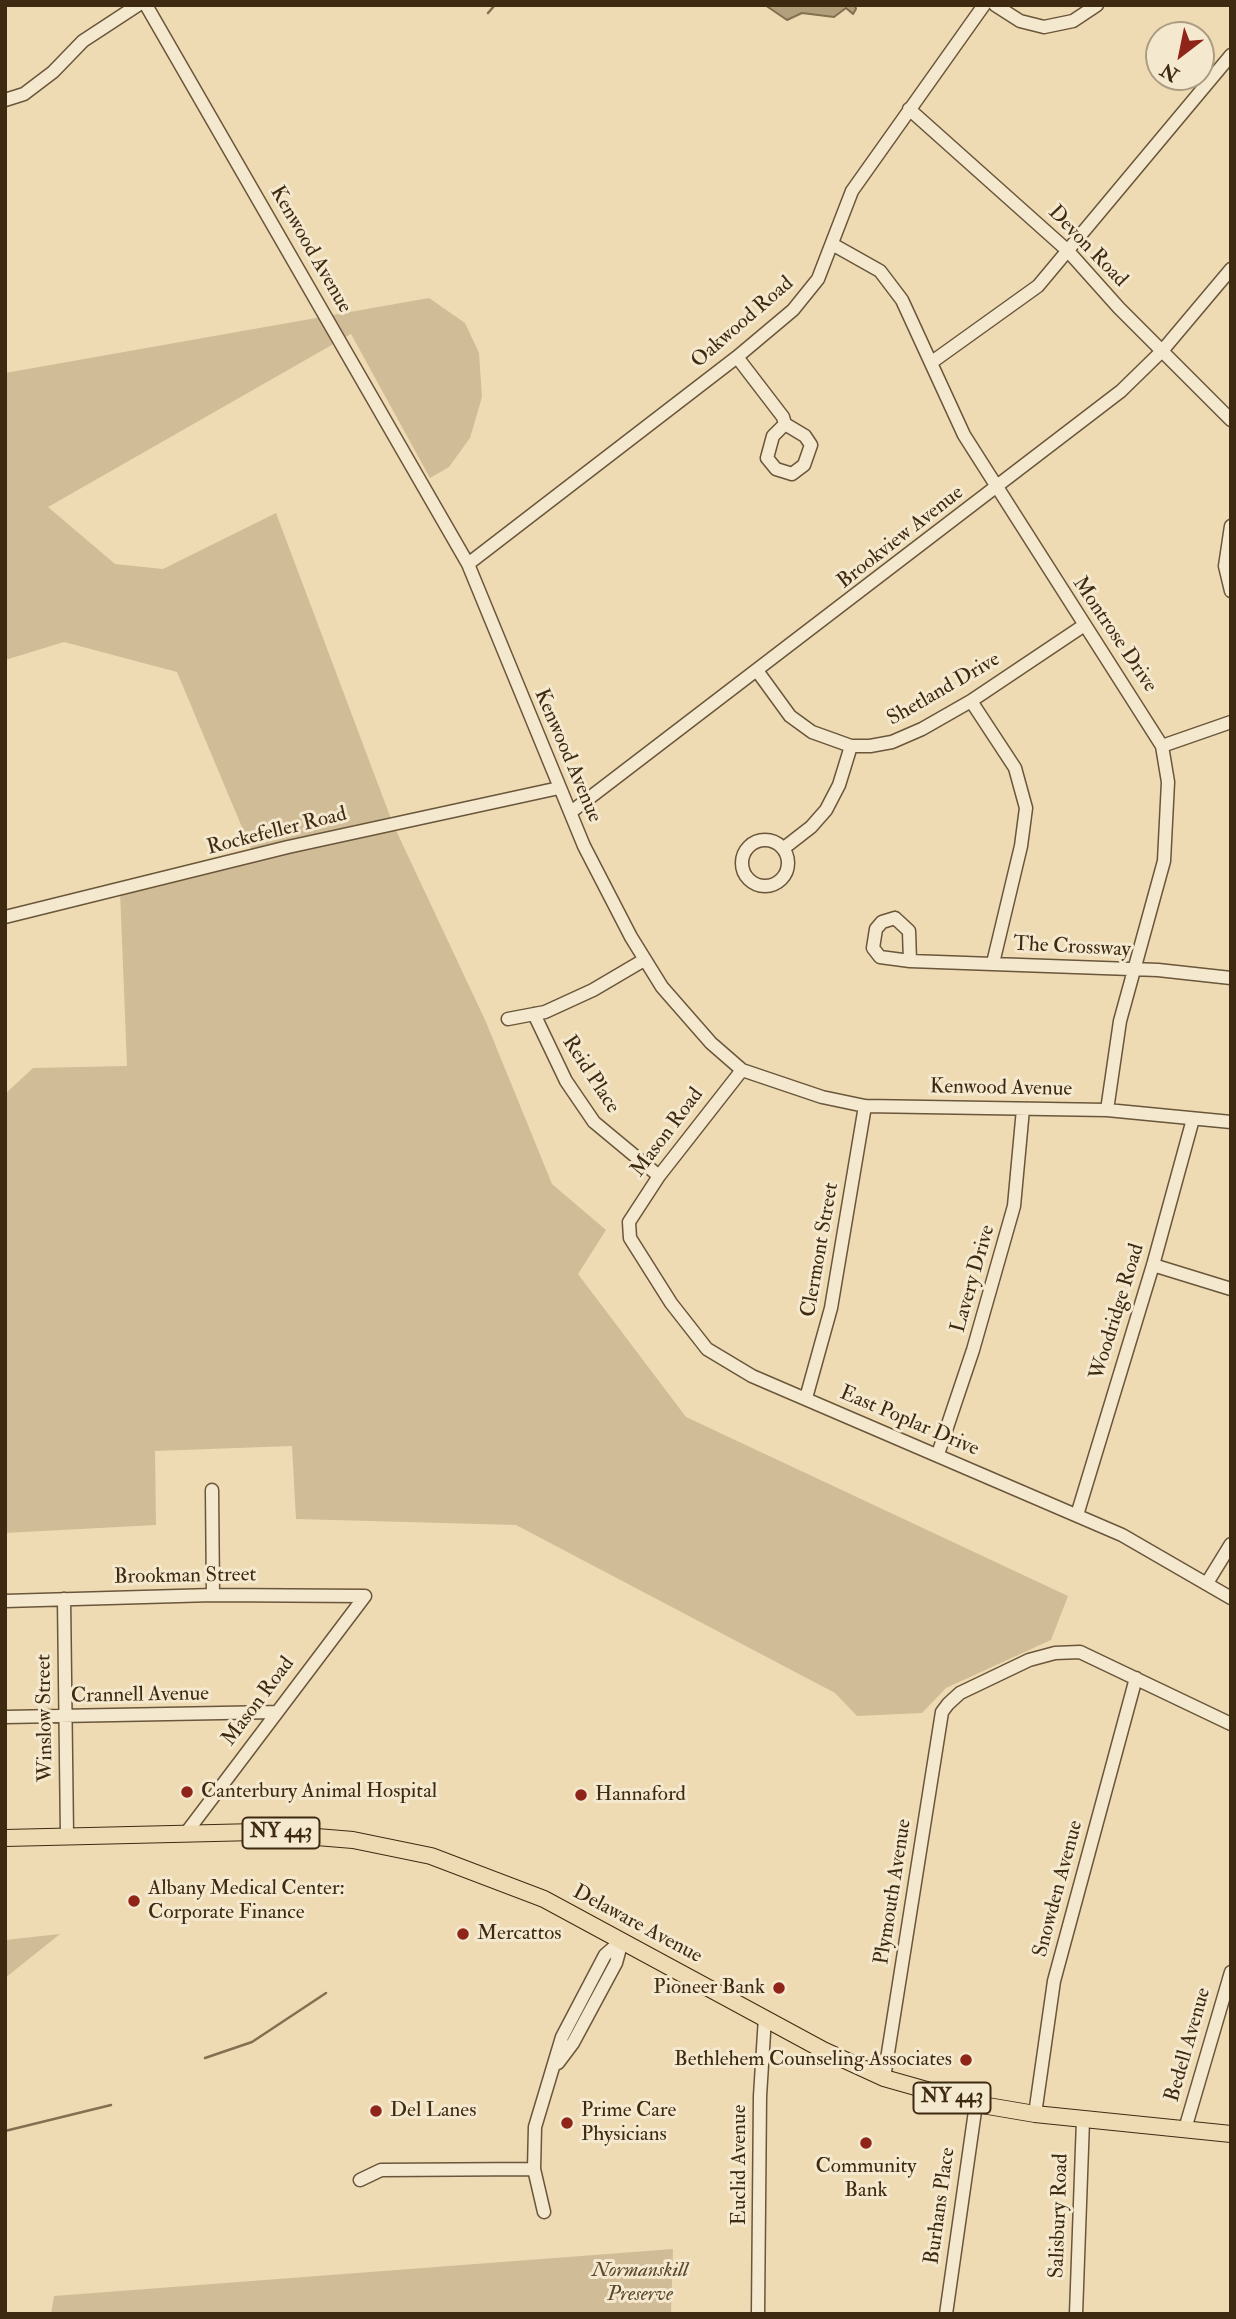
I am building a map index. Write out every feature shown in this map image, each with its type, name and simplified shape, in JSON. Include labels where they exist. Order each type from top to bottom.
[{"type":"main road","name":"Delaware Avenue","points":[[5,1838],[186,1833],[304,1834],[431,1856],[506,1883],[622,1940],[884,2078],[976,2104],[1083,2120],[1231,2134]]},
{"type":"street","points":[[5,100],[24,94],[53,72],[83,41],[138,5]]},
{"type":"street","name":"Kenwood Avenue","points":[[146,5],[468,564],[584,846],[644,960],[662,987],[711,1043],[742,1070],[822,1097],[865,1106],[1107,1110],[1231,1122]]},
{"type":"street","name":"Oakwood Road","points":[[468,564],[737,357],[806,296],[818,279],[852,191],[984,5]]},
{"type":"street","points":[[995,5],[1020,21],[1044,27],[1073,21],[1097,5]]},
{"type":"street","points":[[932,362],[1026,298],[1231,55]]},
{"type":"street","name":"Devon Road","points":[[909,109],[1068,251],[1231,420]]},
{"type":"street","name":"Montrose Drive","points":[[832,244],[880,271],[892,286],[932,362],[958,425],[1083,626],[1129,691],[1162,746],[1168,782],[1164,861],[1120,1021],[1107,1110]]},
{"type":"street","name":"Brookview Avenue","points":[[571,812],[758,672],[1121,391],[1162,351],[1231,269]]},
{"type":"street","points":[[737,357],[783,417],[785,424]]},
{"type":"street","points":[[1231,526],[1225,566],[1231,591]]},
{"type":"street","name":"Shetland Drive","points":[[758,672],[790,716],[812,732],[851,746],[892,743],[971,701],[1083,626]]},
{"type":"street","points":[[971,701],[1015,768],[1026,808],[1021,846],[993,963]]},
{"type":"street","points":[[1162,746],[1231,722]]},
{"type":"street","points":[[784,848],[811,827],[826,810],[839,785],[851,746]]},
{"type":"street","name":"Rockefeller Road","points":[[5,918],[288,847],[559,788]]},
{"type":"street","points":[[508,1019],[534,1014],[593,990],[644,960]]},
{"type":"street","name":"The Crossway","points":[[910,961],[1158,970],[1231,978]]},
{"type":"street","name":"Reid Place","points":[[534,1014],[566,1081],[594,1122],[659,1175]]},
{"type":"street","name":"Mason Road","points":[[629,1222],[659,1175],[742,1070]]},
{"type":"street","name":"Clermont Street","points":[[806,1398],[831,1308],[865,1106]]},
{"type":"street","name":"Lavery Drive","points":[[938,1454],[973,1350],[1014,1206],[1023,1109]]},
{"type":"street","name":"Woodridge Road","points":[[1077,1515],[1153,1265],[1193,1119]]},
{"type":"street","name":"East Poplar Drive","points":[[629,1222],[630,1238],[671,1303],[707,1349],[752,1376],[938,1454],[1141,1545],[1231,1598]]},
{"type":"street","points":[[1153,1265],[1231,1289]]},
{"type":"street","points":[[212,1490],[213,1595]]},
{"type":"street","points":[[1207,1583],[1231,1544]]},
{"type":"street","name":"Brookman Street","points":[[5,1601],[213,1595],[365,1596]]},
{"type":"street","name":"Mason Road","points":[[186,1833],[365,1596]]},
{"type":"street","name":"Winslow Street","points":[[64,1599],[66,1836]]},
{"type":"street","name":"Plymouth Avenue","points":[[884,2078],[942,1712],[960,1693],[1029,1660],[1055,1653],[1080,1652],[1136,1678]]},
{"type":"street","points":[[1136,1678],[1231,1724]]},
{"type":"street","name":"Snowden Avenue","points":[[1035,2113],[1054,1981],[1136,1678]]},
{"type":"street","name":"Crannell Avenue","points":[[5,1717],[275,1712]]},
{"type":"street","points":[[544,2212],[534,2169],[535,2127],[562,2036],[605,1955],[622,1940]]},
{"type":"street","name":"Bedell Avenue","points":[[1185,2129],[1231,1972]]},
{"type":"street","name":"Euclid Avenue","points":[[758,2314],[760,2096],[765,2017]]},
{"type":"street","name":"Burhans Place","points":[[946,2314],[976,2104]]},
{"type":"street","name":"Salisbury Road","points":[[1076,2314],[1083,2120]]},
{"type":"street","points":[[360,2180],[381,2170],[534,2169]]},
{"type":"green space","points":[[429,298],[465,323],[479,353],[482,397],[470,438],[449,467],[430,478],[351,334],[48,507],[115,564],[163,569],[276,513],[393,824],[486,1022],[552,1184],[606,1230],[578,1274],[686,1417],[1068,1596],[1051,1640],[946,1688],[922,1713],[857,1716],[835,1693],[516,1525],[296,1519],[292,1446],[155,1451],[156,1525],[5,1533],[5,1094],[33,1068],[127,1066],[120,891],[254,856],[177,672],[64,642],[5,660],[5,373]]},
{"type":"green space","points":[[60,1934],[5,1978],[5,1940]]},
{"type":"green space","name":"Normanskill Preserve","points":[[673,2249],[671,2314],[51,2314],[54,2296]]},
{"type":"shaded area","points":[[765,5],[855,5],[856,9],[853,14],[846,8],[834,17],[802,13],[787,20]]},
{"type":"waterway","points":[[488,13],[495,5]]},
{"type":"waterway","points":[[205,2058],[252,2042],[326,1993]]},
{"type":"waterway","points":[[5,2131],[111,2105]]},
{"type":"place","name":"Canterbury Animal Hospital","points":[[187,1792]]},
{"type":"place","name":"Hannaford","points":[[581,1795]]},
{"type":"place","name":"Albany Medical Center: Corporate Finance","points":[[134,1901]]},
{"type":"place","name":"Mercattos","points":[[463,1934]]},
{"type":"place","name":"Pioneer Bank","points":[[779,1988]]},
{"type":"place","name":"Bethlehem Counseling Associates","points":[[966,2060]]},
{"type":"place","name":"Del Lanes","points":[[376,2111]]},
{"type":"place","name":"Prime Care Physicians","points":[[567,2123]]},
{"type":"place","name":"Community Bank","points":[[866,2143]]}]
